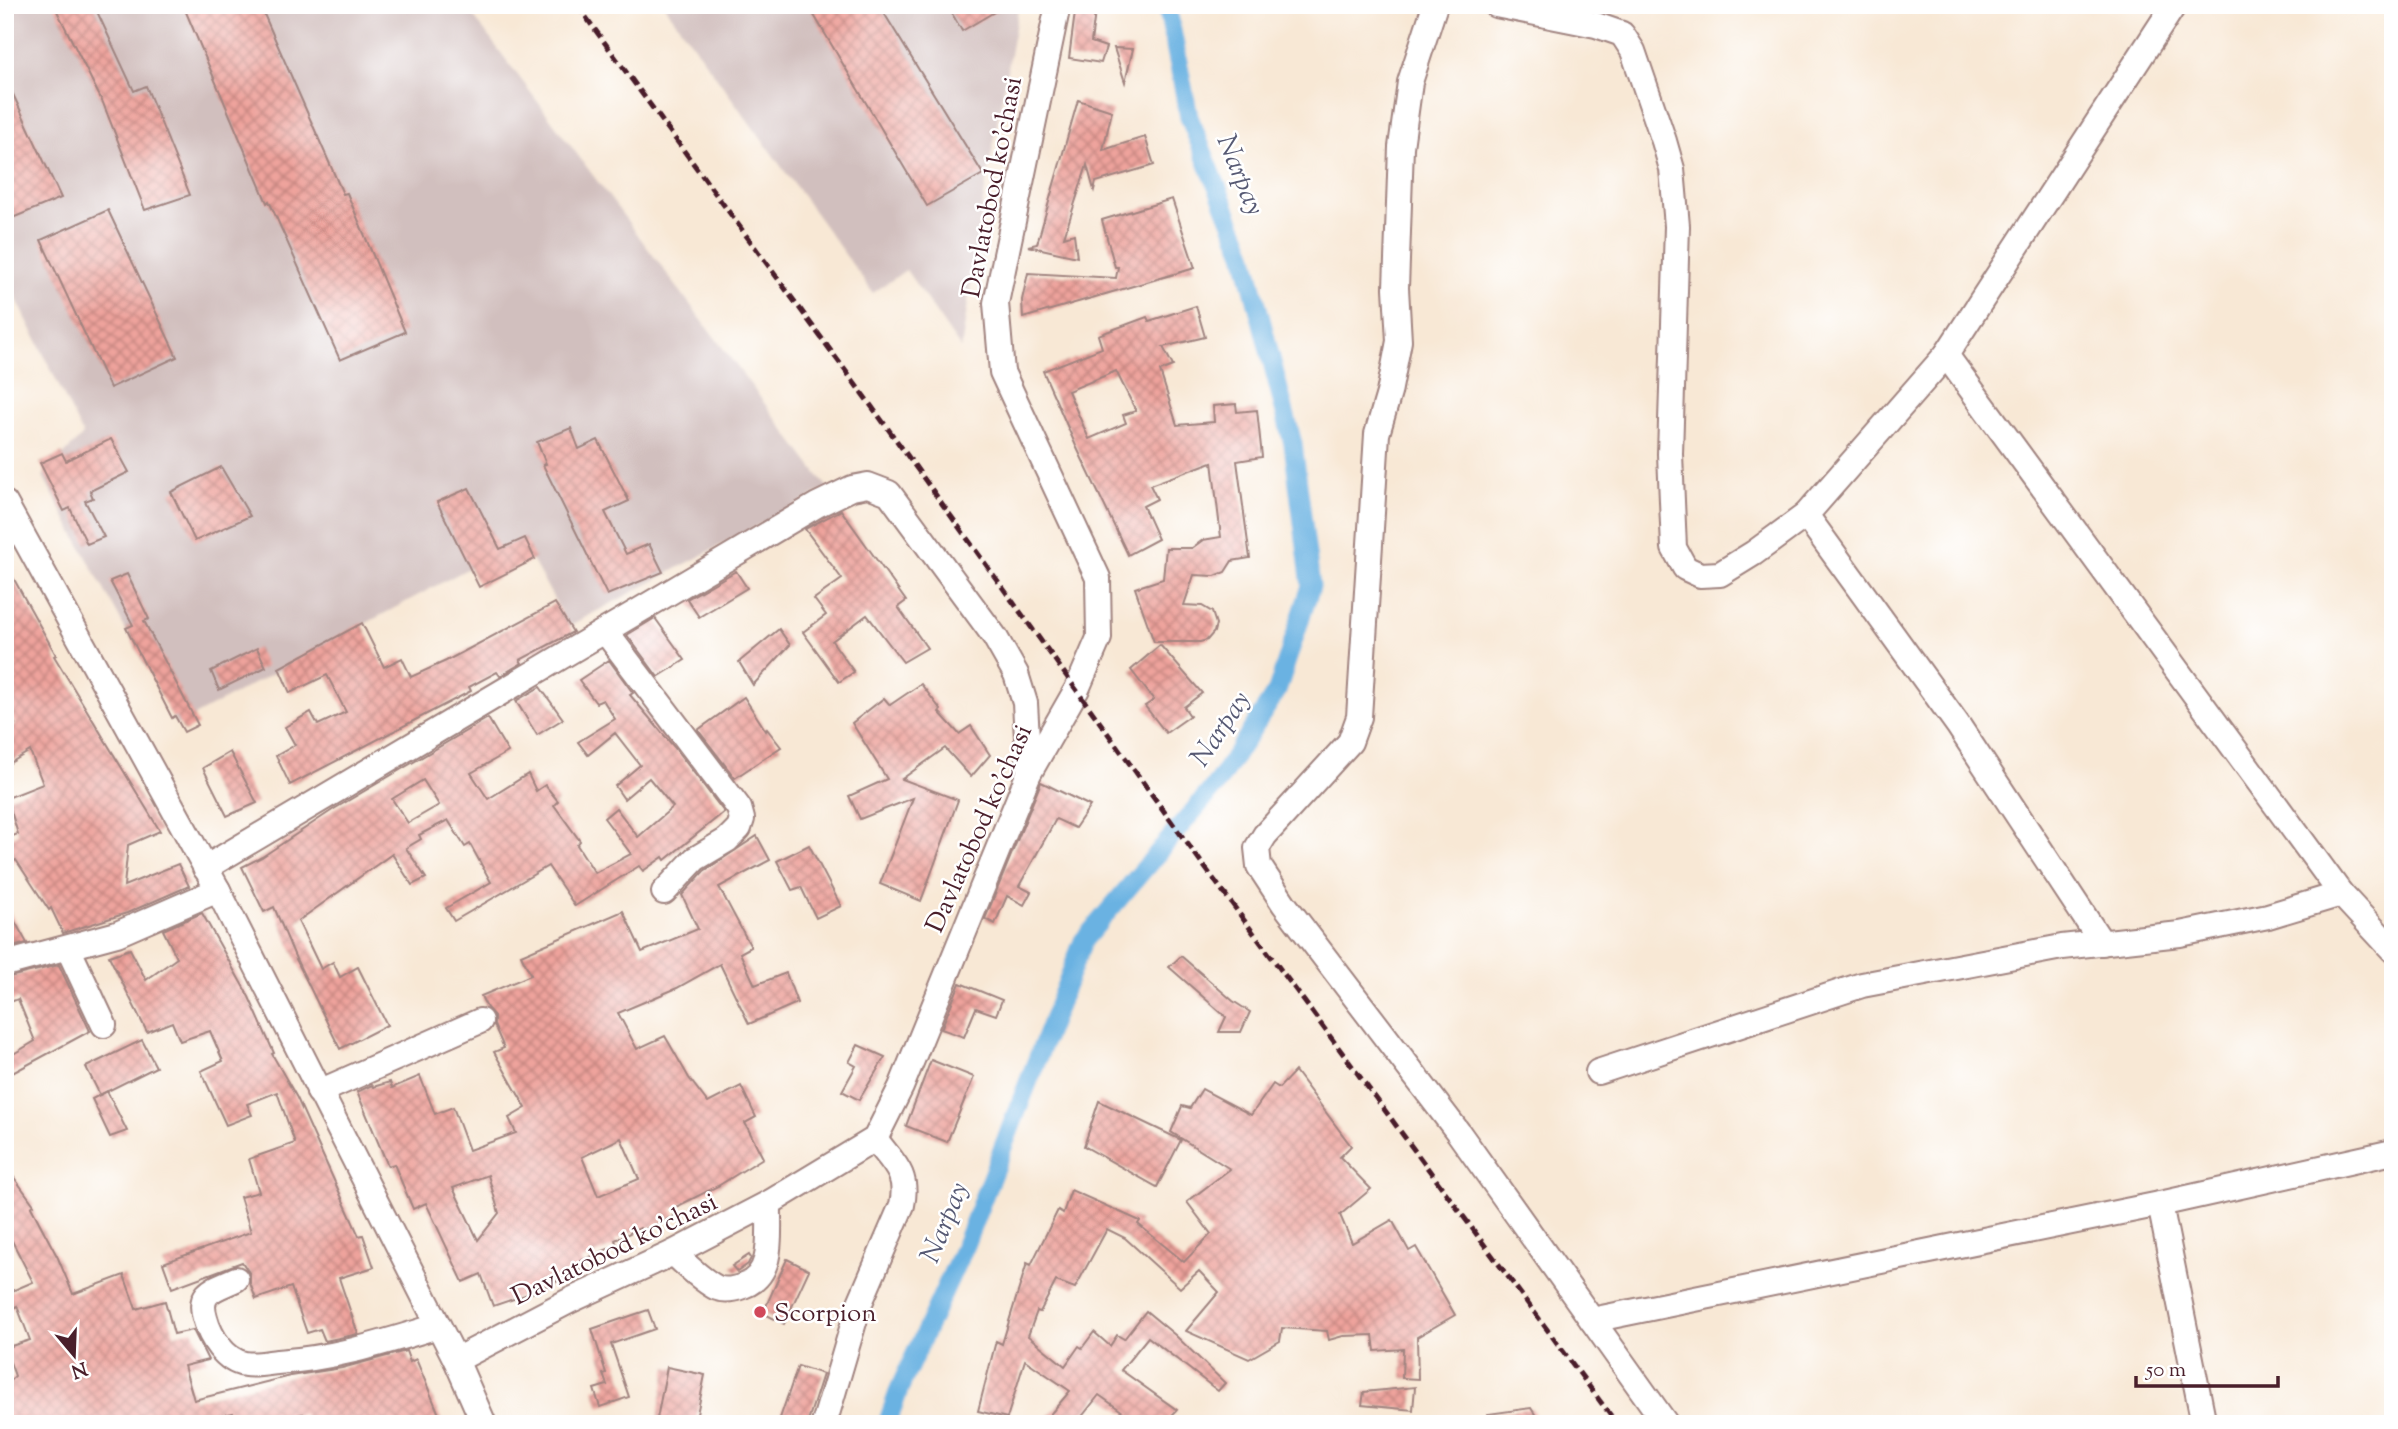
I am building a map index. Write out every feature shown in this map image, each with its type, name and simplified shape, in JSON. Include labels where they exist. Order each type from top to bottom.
[{"type":"street","name":"Davlatobod ko'chasi","points":[[456,1360],[569,1301],[673,1254],[769,1203],[874,1139],[901,1087],[1029,773],[1077,689],[1100,638],[1098,578],[1002,372],[996,303],[1058,5]]},
{"type":"street","points":[[1435,5],[1410,82],[1401,147],[1396,288],[1399,341],[1389,393],[1377,435],[1359,717],[1350,742],[1265,835],[1257,848],[1259,866],[1284,904],[1458,1132],[1665,1424]]},
{"type":"street","points":[[1496,5],[1595,25],[1622,34],[1633,51],[1672,169],[1676,226],[1670,454],[1674,548],[1685,568],[1700,575],[1720,574],[1754,554],[1807,515],[1946,355],[2174,5]]},
{"type":"street","points":[[1946,355],[2341,894],[2393,950]]},
{"type":"street","points":[[205,868],[817,505],[852,488],[867,485],[888,493],[995,637],[1016,674],[1025,703],[1029,773]]},
{"type":"street","points":[[5,502],[13,534],[218,890],[456,1360],[484,1424]]},
{"type":"street","points":[[1807,515],[1958,724],[2102,943]]},
{"type":"street","points":[[605,631],[739,808],[742,819],[739,828],[727,840],[695,859],[664,892]]},
{"type":"street","points":[[5,964],[117,934],[218,890]]},
{"type":"street","points":[[1598,1072],[1862,985],[2062,947],[2180,934],[2267,916],[2341,894]]},
{"type":"street","points":[[68,948],[104,1024]]},
{"type":"street","points":[[319,1091],[480,1021]]},
{"type":"street","points":[[824,1424],[859,1305],[902,1205],[905,1189],[902,1176],[874,1139]]},
{"type":"street","points":[[1592,1320],[2160,1204],[2393,1152]]},
{"type":"street","points":[[673,1254],[719,1289],[735,1289],[751,1284],[761,1274],[767,1260],[769,1203]]},
{"type":"street","points":[[2160,1204],[2204,1424]]},
{"type":"street","points":[[236,1279],[207,1293],[202,1302],[205,1320],[219,1346],[230,1358],[246,1364],[345,1354],[438,1326]]},
{"type":"shaded area","points":[[5,5],[465,5],[828,488],[569,626],[521,540],[177,725],[43,476],[83,435],[5,275]]},
{"type":"shaded area","points":[[664,5],[1019,5],[984,195],[961,349],[906,270],[873,293]]},
{"type":"building","points":[[54,5],[94,5],[134,91],[146,86],[190,195],[145,210],[103,103]]},
{"type":"building","points":[[183,5],[260,5],[343,194],[347,193],[405,332],[340,360],[269,201],[267,203]]},
{"type":"building","points":[[808,5],[879,5],[983,174],[927,206]]},
{"type":"building","points":[[947,5],[1006,5],[962,31]]},
{"type":"building","points":[[1076,5],[1096,5],[1091,42],[1106,47],[1101,63],[1069,58]]},
{"type":"building","points":[[1114,48],[1133,49],[1125,82]]},
{"type":"building","points":[[5,77],[61,198],[10,219],[5,209]]},
{"type":"building","points":[[1078,100],[1112,111],[1103,150],[1145,137],[1154,165],[1096,182],[1094,190],[1087,165],[1064,237],[1074,234],[1077,257],[1028,246],[1037,244]]},
{"type":"building","points":[[1172,199],[1195,268],[1023,318],[1022,300],[1028,273],[1116,278],[1118,267],[1115,267],[1102,220]]},
{"type":"building","points":[[108,210],[177,357],[110,388],[41,240]]},
{"type":"building","points":[[1196,306],[1205,337],[1163,347],[1173,366],[1160,371],[1177,425],[1214,422],[1213,406],[1236,404],[1237,412],[1257,410],[1262,457],[1237,461],[1250,558],[1232,561],[1225,572],[1215,576],[1194,575],[1184,605],[1202,606],[1212,612],[1216,624],[1214,632],[1207,640],[1200,642],[1154,642],[1135,588],[1163,579],[1166,548],[1192,548],[1203,540],[1221,537],[1212,462],[1150,485],[1157,499],[1143,506],[1158,539],[1128,555],[1043,371],[1102,348],[1098,335],[1147,317],[1149,321]],"holes":[[[1116,371],[1136,411],[1123,415],[1126,423],[1089,439],[1068,391]]]},
{"type":"building","points":[[571,428],[579,449],[598,440],[629,501],[605,512],[626,554],[649,544],[663,572],[607,595],[543,465],[546,464],[537,442]]},
{"type":"building","points":[[111,439],[129,472],[90,491],[93,498],[85,501],[104,537],[87,544],[70,508],[64,511],[40,463],[62,453],[66,461]]},
{"type":"building","points":[[221,467],[250,516],[195,541],[171,492]]},
{"type":"building","points":[[469,488],[500,549],[525,538],[535,559],[479,587],[437,502]]},
{"type":"building","points":[[841,510],[906,601],[898,607],[927,648],[903,662],[867,615],[832,641],[854,672],[839,682],[803,632],[826,615],[814,599],[842,579],[805,529]]},
{"type":"building","points":[[5,563],[56,655],[54,656],[160,831],[128,845],[124,886],[178,864],[189,886],[127,913],[63,933],[51,908],[49,910],[16,860],[5,865],[5,839],[18,834],[7,798],[43,784],[30,751],[5,766],[5,730],[15,724],[5,706]]},
{"type":"building","points":[[736,571],[747,588],[699,617],[687,599]]},
{"type":"building","points":[[127,574],[149,619],[144,621],[198,725],[184,732],[175,716],[172,718],[126,628],[133,625],[110,581]]},
{"type":"building","points":[[555,603],[573,632],[520,660],[522,663],[500,676],[497,672],[469,687],[471,691],[290,785],[276,756],[295,745],[285,727],[311,712],[318,725],[346,712],[327,675],[290,693],[279,668],[362,623],[384,667],[402,658],[411,677]]},
{"type":"building","points":[[655,618],[685,660],[658,677],[627,635]]},
{"type":"building","points":[[779,629],[790,645],[753,685],[739,662]]},
{"type":"building","points":[[1160,645],[1202,693],[1184,707],[1190,716],[1166,733],[1145,706],[1154,700],[1131,670]]},
{"type":"building","points":[[257,648],[266,667],[219,690],[211,671]]},
{"type":"building","points":[[609,660],[633,693],[630,695],[724,812],[665,860],[663,857],[643,871],[639,866],[575,906],[548,866],[454,921],[446,908],[491,882],[470,844],[465,847],[448,820],[419,835],[421,839],[406,848],[426,878],[412,885],[392,854],[298,921],[321,969],[333,962],[340,977],[358,967],[387,1025],[340,1049],[274,907],[264,912],[242,867],[488,718],[508,752],[471,773],[488,799],[528,774],[536,791],[545,785],[558,801],[554,805],[580,841],[577,845],[595,873],[631,854],[604,818],[616,808],[638,837],[673,807],[649,778],[624,799],[615,786],[640,765],[615,733],[588,755],[578,742],[615,719],[603,700],[596,703],[579,680]],"holes":[[[423,780],[439,805],[408,823],[392,799]]]},
{"type":"building","points":[[921,684],[941,710],[939,712],[959,734],[971,726],[990,755],[971,777],[945,748],[902,779],[958,800],[921,901],[880,884],[913,798],[860,819],[849,796],[887,779],[852,723],[884,698],[890,705]]},
{"type":"building","points":[[540,687],[563,719],[537,735],[516,701]]},
{"type":"building","points":[[744,697],[766,731],[767,729],[781,747],[735,778],[698,730]]},
{"type":"building","points":[[230,752],[257,803],[227,816],[203,768]]},
{"type":"building","points":[[1041,782],[1090,806],[1075,828],[1056,819],[1019,886],[1031,892],[1024,905],[1007,896],[995,924],[985,919]]},
{"type":"building","points":[[757,836],[770,860],[719,887],[751,947],[740,953],[755,985],[786,973],[797,1003],[749,1024],[720,964],[677,988],[618,1013],[637,1049],[665,1036],[689,1078],[708,1103],[741,1086],[756,1117],[745,1123],[763,1158],[718,1186],[672,1209],[675,1216],[615,1240],[617,1245],[581,1261],[584,1268],[537,1291],[493,1306],[481,1274],[463,1282],[426,1203],[413,1209],[394,1164],[388,1166],[357,1092],[372,1085],[373,1087],[390,1082],[392,1088],[420,1076],[435,1114],[453,1107],[469,1150],[516,1133],[509,1118],[526,1108],[494,1052],[504,1048],[494,1025],[494,1016],[481,996],[531,975],[521,955],[623,911],[642,952],[698,929],[682,895],[704,871]],"holes":[[[621,1138],[639,1179],[598,1196],[582,1157]],[[488,1175],[499,1213],[478,1240],[453,1188]]]},
{"type":"building","points":[[809,845],[841,906],[816,918],[801,887],[792,890],[777,861]]},
{"type":"building","points":[[5,904],[27,943],[5,949]]},
{"type":"building","points":[[202,913],[249,997],[274,1053],[272,1054],[297,1098],[359,1236],[363,1235],[374,1267],[339,1278],[358,1334],[325,1341],[320,1329],[307,1333],[291,1287],[256,1299],[250,1283],[250,1274],[242,1262],[172,1288],[163,1263],[251,1232],[240,1197],[259,1192],[249,1159],[295,1143],[277,1092],[247,1104],[252,1115],[226,1125],[201,1071],[223,1061],[210,1031],[180,1041],[172,1022],[147,1032],[109,956],[130,949],[146,980],[177,958],[163,930]]},
{"type":"building","points":[[1181,956],[1233,1001],[1250,1012],[1241,1032],[1219,1032],[1226,1017],[1169,967]]},
{"type":"building","points":[[59,965],[90,1031],[5,1077],[5,1059],[35,1041],[18,999],[5,1004],[5,978]]},
{"type":"building","points":[[960,983],[1002,1000],[996,1015],[976,1008],[964,1037],[941,1029]]},
{"type":"building","points":[[142,1040],[156,1067],[100,1095],[86,1067]]},
{"type":"building","points":[[858,1045],[885,1057],[859,1100],[842,1091],[856,1066],[849,1062]]},
{"type":"building","points":[[931,1060],[974,1077],[947,1142],[906,1126]]},
{"type":"building","points":[[1295,1071],[1351,1146],[1340,1157],[1371,1189],[1340,1215],[1352,1243],[1392,1220],[1409,1251],[1416,1247],[1455,1315],[1417,1337],[1418,1379],[1402,1378],[1403,1349],[1375,1351],[1373,1335],[1343,1336],[1329,1340],[1327,1331],[1282,1328],[1280,1341],[1249,1359],[1186,1331],[1219,1292],[1199,1271],[1180,1288],[1125,1238],[1107,1229],[1075,1288],[1056,1281],[1040,1312],[1037,1311],[1028,1336],[1065,1366],[1079,1346],[1082,1348],[1094,1332],[1110,1346],[1117,1335],[1124,1339],[1146,1311],[1225,1383],[1218,1391],[1148,1337],[1121,1370],[1177,1410],[1164,1424],[1140,1424],[1099,1395],[1076,1424],[1042,1424],[1070,1391],[1025,1360],[1007,1418],[978,1411],[996,1341],[1002,1344],[1027,1263],[1031,1265],[1058,1210],[1063,1213],[1071,1190],[1140,1221],[1138,1224],[1184,1262],[1211,1234],[1187,1202],[1230,1169],[1171,1132],[1182,1106],[1190,1108],[1202,1089],[1251,1115],[1273,1084],[1279,1088]]},
{"type":"building","points":[[107,1091],[127,1131],[110,1137],[92,1099]]},
{"type":"building","points":[[1099,1101],[1181,1140],[1157,1187],[1084,1146]]},
{"type":"building","points":[[5,1165],[34,1205],[31,1207],[58,1258],[73,1294],[124,1275],[136,1309],[165,1301],[174,1334],[193,1330],[208,1360],[184,1366],[194,1400],[290,1376],[342,1368],[406,1351],[410,1362],[416,1359],[443,1424],[306,1424],[303,1414],[254,1424],[237,1424],[233,1413],[200,1421],[201,1424],[5,1424],[5,1385],[15,1376],[5,1348],[30,1340],[17,1306],[5,1312],[5,1294],[33,1282],[5,1227]]},
{"type":"building","points":[[749,1255],[751,1258],[748,1264],[737,1272],[732,1266]]},
{"type":"building","points":[[787,1259],[809,1270],[784,1324],[763,1313]]},
{"type":"building","points":[[648,1310],[655,1329],[611,1344],[629,1397],[600,1407],[594,1389],[607,1385],[603,1374],[606,1373],[592,1329]]},
{"type":"building","points":[[798,1366],[823,1374],[807,1424],[778,1424]]},
{"type":"building","points":[[667,1367],[705,1375],[695,1424],[656,1424]]},
{"type":"building","points":[[1415,1387],[1413,1410],[1362,1405],[1364,1392]]},
{"type":"building","points":[[1531,1408],[1541,1424],[1488,1424],[1488,1414]]},
{"type":"waterway","name":"Narpay","points":[[887,1424],[900,1387],[965,1245],[1083,941],[1218,782],[1277,691],[1311,586],[1293,444],[1244,253],[1189,117],[1167,5]]},
{"type":"railway","points":[[577,5],[1184,839],[1617,1424]]},
{"type":"place","name":"Scorpion","points":[[760,1312]]}]
